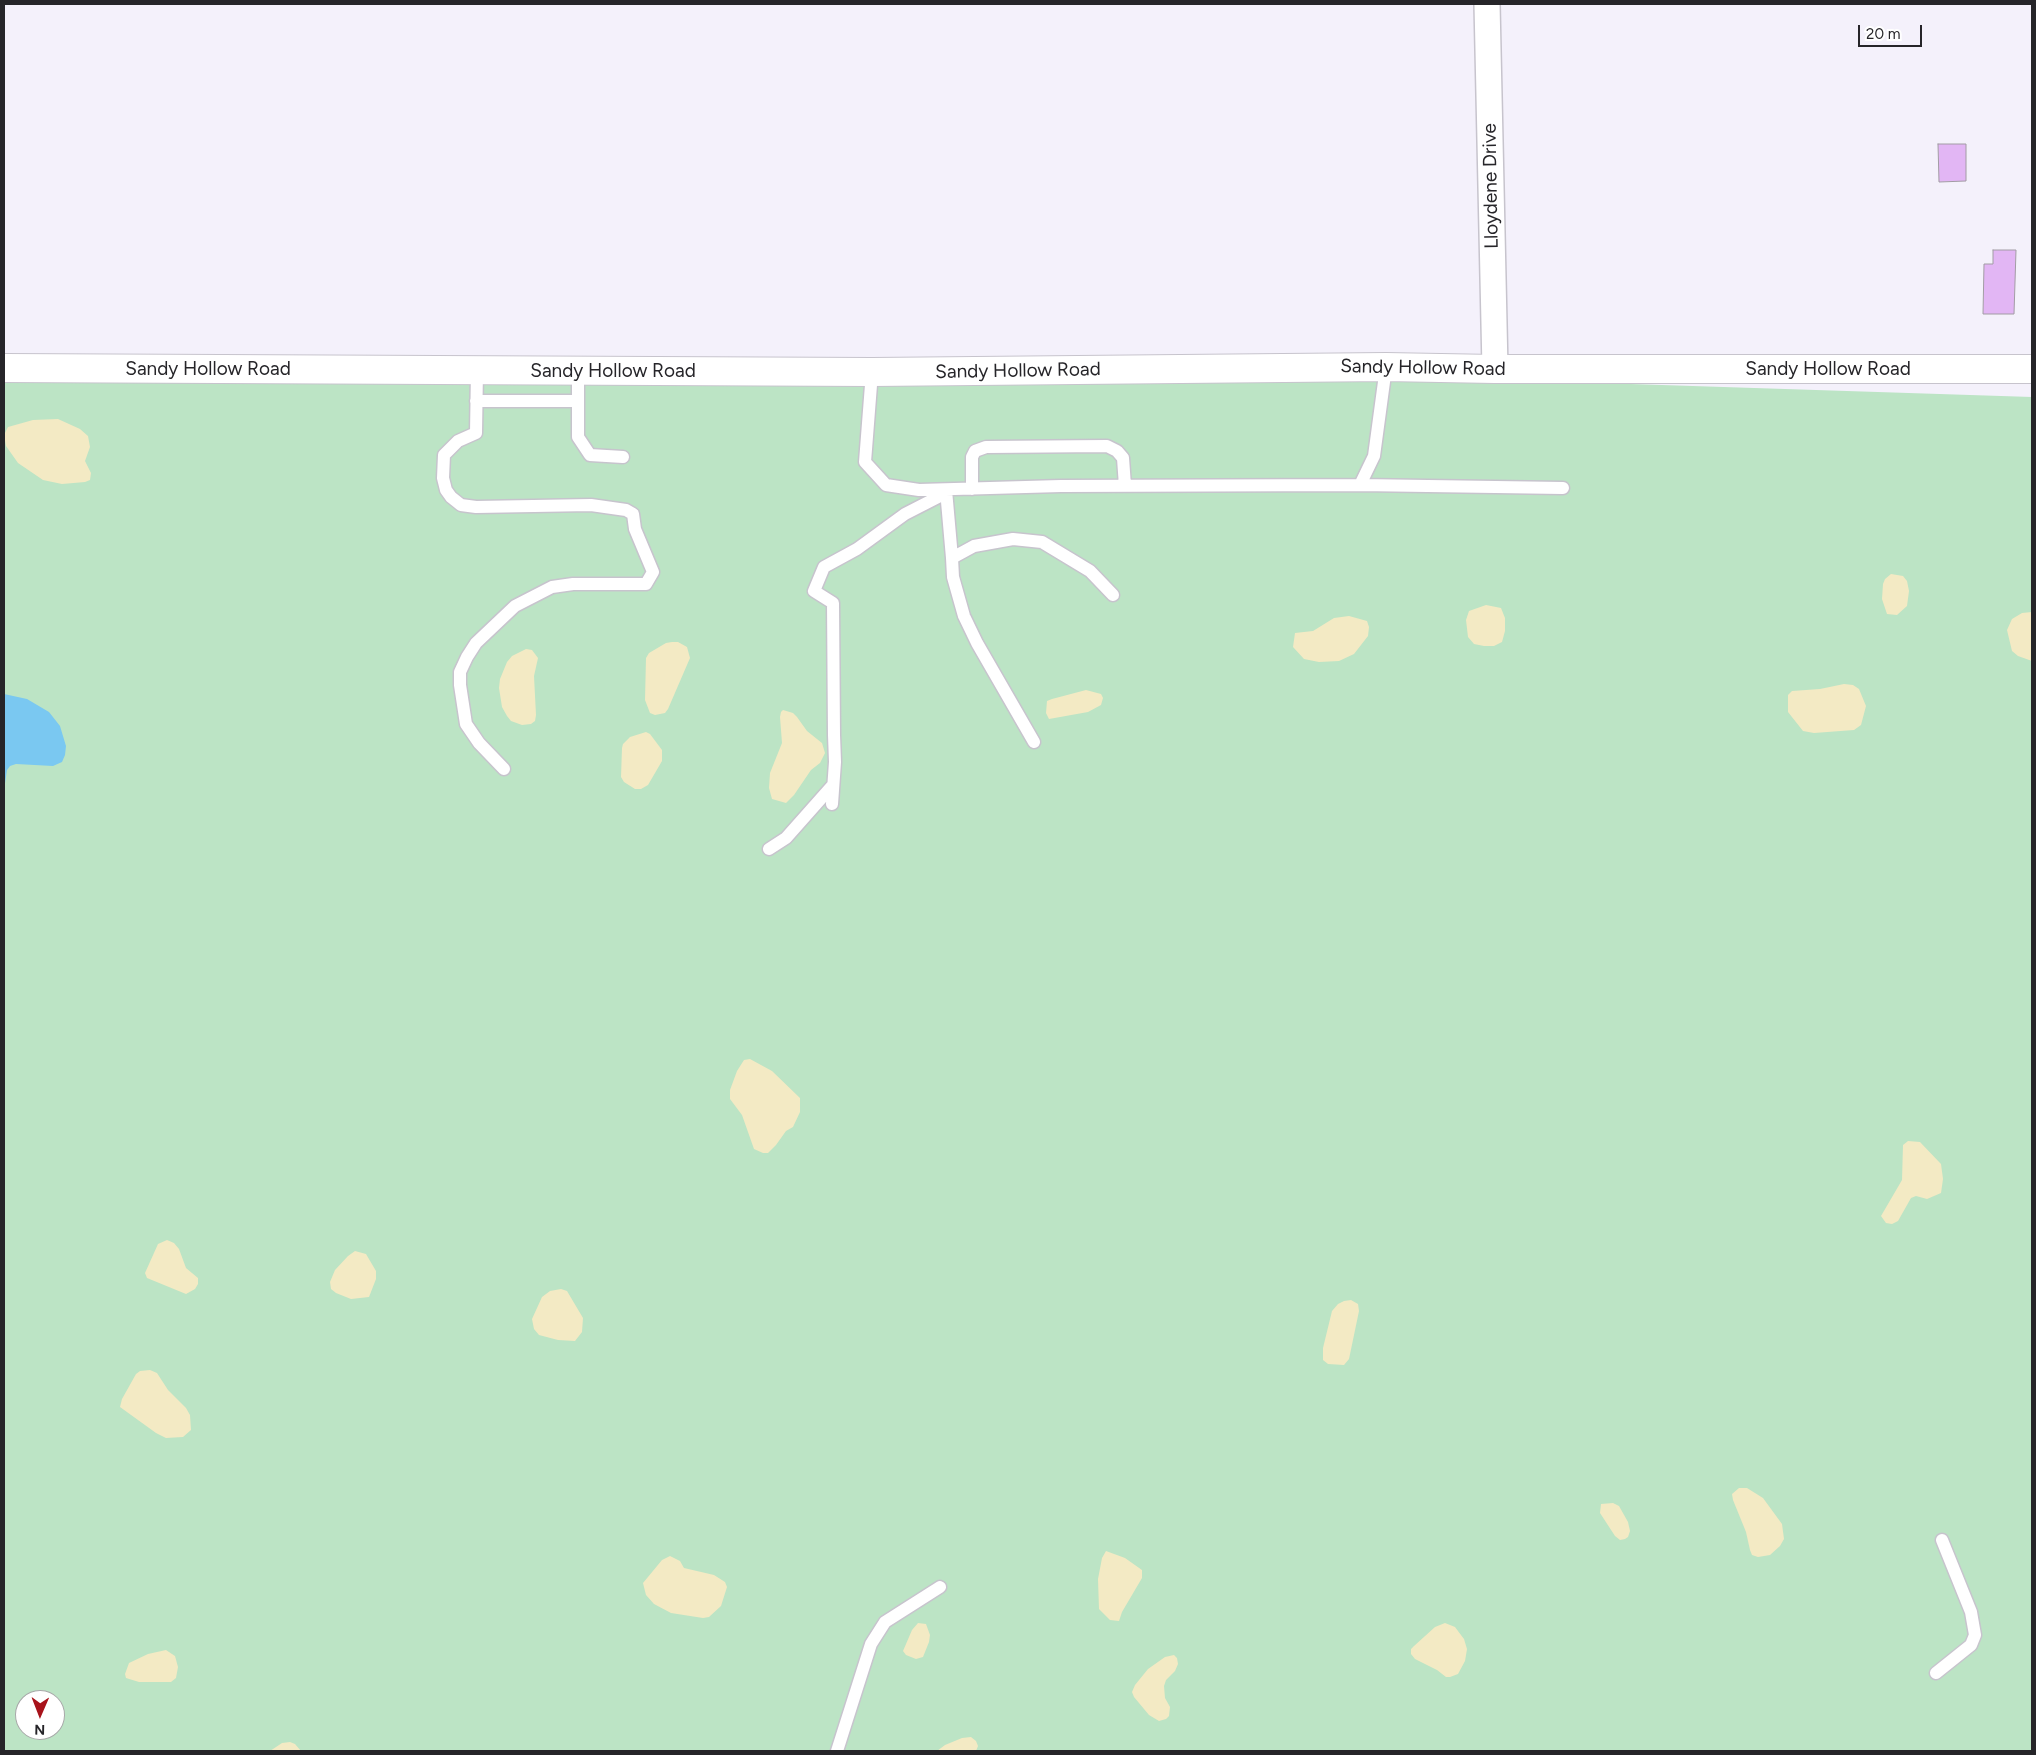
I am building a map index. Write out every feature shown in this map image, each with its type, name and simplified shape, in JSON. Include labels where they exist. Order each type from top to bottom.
[{"type":"street","name":"Lloydene Drive","points":[[1487,4],[1495,369]]},
{"type":"street","name":"Sandy Hollow Road","points":[[4,368],[872,372],[1386,366],[1495,369],[2032,369]]},
{"type":"lane","points":[[1360,486],[1374,456],[1386,366]]},
{"type":"lane","points":[[477,370],[476,433],[458,441],[444,455],[443,478],[446,490],[454,500],[461,505],[476,506],[590,505],[626,510],[633,514],[635,529],[653,572],[646,584],[573,584],[552,587],[515,606],[476,643],[460,672],[466,724],[479,743],[504,769]]},
{"type":"lane","points":[[578,370],[578,437],[590,455],[623,457]]},
{"type":"lane","points":[[872,372],[865,462],[886,485],[919,490],[946,491],[1125,486],[1563,488]]},
{"type":"lane","points":[[476,401],[578,401]]},
{"type":"lane","points":[[972,489],[972,457],[975,451],[986,447],[1107,446],[1117,451],[1123,458],[1125,486]]},
{"type":"lane","points":[[946,491],[953,577],[964,616],[977,643],[1034,742]]},
{"type":"lane","points":[[832,804],[836,762],[833,604],[814,591],[824,567],[857,549],[905,514],[946,491]]},
{"type":"lane","points":[[952,558],[974,546],[1006,540],[1042,542],[1090,571],[1113,595]]},
{"type":"lane","points":[[769,849],[786,838],[833,785]]},
{"type":"lane","points":[[1936,1673],[1971,1645],[1975,1636],[1970,1612],[1942,1540]]},
{"type":"lane","points":[[837,1751],[871,1644],[885,1622],[940,1586]]},
{"type":"green space","points":[[1384,376],[2032,397],[2032,1751],[4,1751],[4,379]]},
{"type":"sand","points":[[58,419],[80,429],[88,436],[90,447],[85,461],[91,473],[90,480],[62,484],[43,480],[18,463],[6,446],[4,435],[8,427],[33,420]]},
{"type":"sand","points":[[1891,574],[1903,576],[1907,581],[1909,591],[1907,606],[1897,615],[1887,614],[1882,599],[1883,584],[1885,579]]},
{"type":"sand","points":[[1486,605],[1501,608],[1505,618],[1505,631],[1502,642],[1494,646],[1474,644],[1468,637],[1466,620],[1469,611]]},
{"type":"sand","points":[[2032,612],[2032,661],[2018,656],[2012,651],[2007,630],[2012,619],[2022,613]]},
{"type":"sand","points":[[1349,616],[1367,621],[1369,627],[1368,636],[1354,654],[1339,661],[1319,662],[1304,659],[1293,647],[1295,633],[1313,631],[1334,618]]},
{"type":"sand","points":[[678,642],[687,647],[690,658],[668,709],[665,713],[655,715],[650,713],[645,700],[646,658],[649,653],[666,643]]},
{"type":"sand","points":[[526,649],[532,650],[538,658],[534,676],[536,715],[535,721],[531,724],[522,725],[511,721],[507,716],[502,707],[499,688],[500,679],[507,662],[512,656]]},
{"type":"sand","points":[[1844,684],[1853,685],[1859,689],[1866,706],[1861,725],[1854,730],[1814,733],[1803,731],[1788,712],[1788,695],[1792,691],[1820,689]]},
{"type":"sand","points":[[1086,690],[1101,694],[1103,698],[1101,705],[1088,712],[1049,719],[1046,713],[1047,701]]},
{"type":"sand","points":[[783,710],[793,713],[797,717],[807,731],[822,743],[825,753],[820,763],[811,770],[794,795],[786,803],[772,799],[769,788],[770,773],[782,743],[780,717]]},
{"type":"sand","points":[[646,732],[650,734],[662,750],[662,761],[648,785],[641,789],[635,789],[624,782],[621,777],[622,748],[623,744],[630,737]]},
{"type":"sand","points":[[750,1059],[772,1071],[800,1098],[800,1112],[793,1127],[786,1131],[768,1153],[754,1149],[742,1115],[730,1099],[730,1090],[737,1071],[744,1060]]},
{"type":"sand","points":[[1908,1141],[1920,1142],[1941,1164],[1943,1179],[1941,1193],[1927,1199],[1916,1196],[1911,1198],[1898,1221],[1892,1224],[1886,1223],[1881,1216],[1902,1180],[1903,1145]]},
{"type":"sand","points":[[167,1240],[174,1243],[179,1249],[186,1268],[198,1278],[198,1284],[195,1289],[186,1294],[147,1278],[145,1273],[158,1244]]},
{"type":"sand","points":[[355,1251],[366,1254],[376,1271],[376,1279],[369,1297],[351,1299],[331,1289],[330,1282],[335,1270]]},
{"type":"sand","points":[[561,1289],[567,1291],[583,1318],[582,1332],[575,1341],[558,1340],[539,1335],[534,1329],[532,1319],[542,1297],[550,1291]]},
{"type":"sand","points":[[1351,1300],[1358,1304],[1359,1311],[1349,1359],[1344,1365],[1328,1364],[1323,1360],[1323,1348],[1332,1311],[1338,1304]]},
{"type":"sand","points":[[150,1370],[157,1373],[168,1390],[186,1408],[190,1415],[191,1430],[183,1437],[166,1438],[120,1407],[122,1399],[136,1374],[140,1371]]},
{"type":"sand","points":[[1739,1488],[1747,1488],[1763,1498],[1782,1524],[1784,1539],[1780,1546],[1770,1555],[1758,1557],[1752,1555],[1746,1532],[1733,1500],[1732,1494]]},
{"type":"sand","points":[[1613,1503],[1619,1506],[1628,1522],[1630,1531],[1625,1539],[1620,1540],[1615,1536],[1600,1513],[1601,1504]]},
{"type":"sand","points":[[1106,1551],[1125,1558],[1142,1570],[1142,1578],[1122,1612],[1119,1621],[1110,1620],[1099,1609],[1098,1579],[1102,1558]]},
{"type":"sand","points":[[670,1556],[680,1561],[684,1568],[714,1575],[725,1582],[727,1587],[721,1606],[709,1617],[703,1618],[671,1613],[654,1604],[646,1595],[643,1583],[662,1560]]},
{"type":"sand","points":[[918,1623],[926,1624],[930,1635],[923,1657],[916,1659],[906,1655],[903,1651],[912,1630]]},
{"type":"sand","points":[[1445,1623],[1455,1627],[1464,1639],[1467,1649],[1465,1661],[1458,1674],[1450,1677],[1446,1677],[1437,1670],[1415,1659],[1411,1654],[1411,1649],[1414,1646],[1435,1627]]},
{"type":"sand","points":[[166,1650],[175,1656],[178,1667],[176,1678],[171,1682],[139,1682],[126,1678],[125,1674],[129,1663],[148,1654]]},
{"type":"sand","points":[[1174,1655],[1177,1658],[1178,1664],[1175,1671],[1166,1680],[1164,1686],[1165,1698],[1170,1707],[1169,1716],[1159,1721],[1149,1715],[1132,1692],[1135,1685],[1148,1669],[1165,1657]]},
{"type":"sand","points":[[971,1737],[978,1746],[976,1751],[937,1751],[945,1745],[962,1738]]},
{"type":"sand","points":[[290,1742],[295,1744],[301,1751],[270,1751],[282,1743]]},
{"type":"water","points":[[4,694],[27,699],[49,712],[60,726],[66,746],[62,762],[53,766],[16,764],[10,766],[7,770],[4,790]]},
{"type":"building","points":[[1938,144],[1966,144],[1966,181],[1939,182]]},
{"type":"building","points":[[1993,250],[2016,250],[2014,314],[1983,314],[1984,264],[1993,264]]}]
